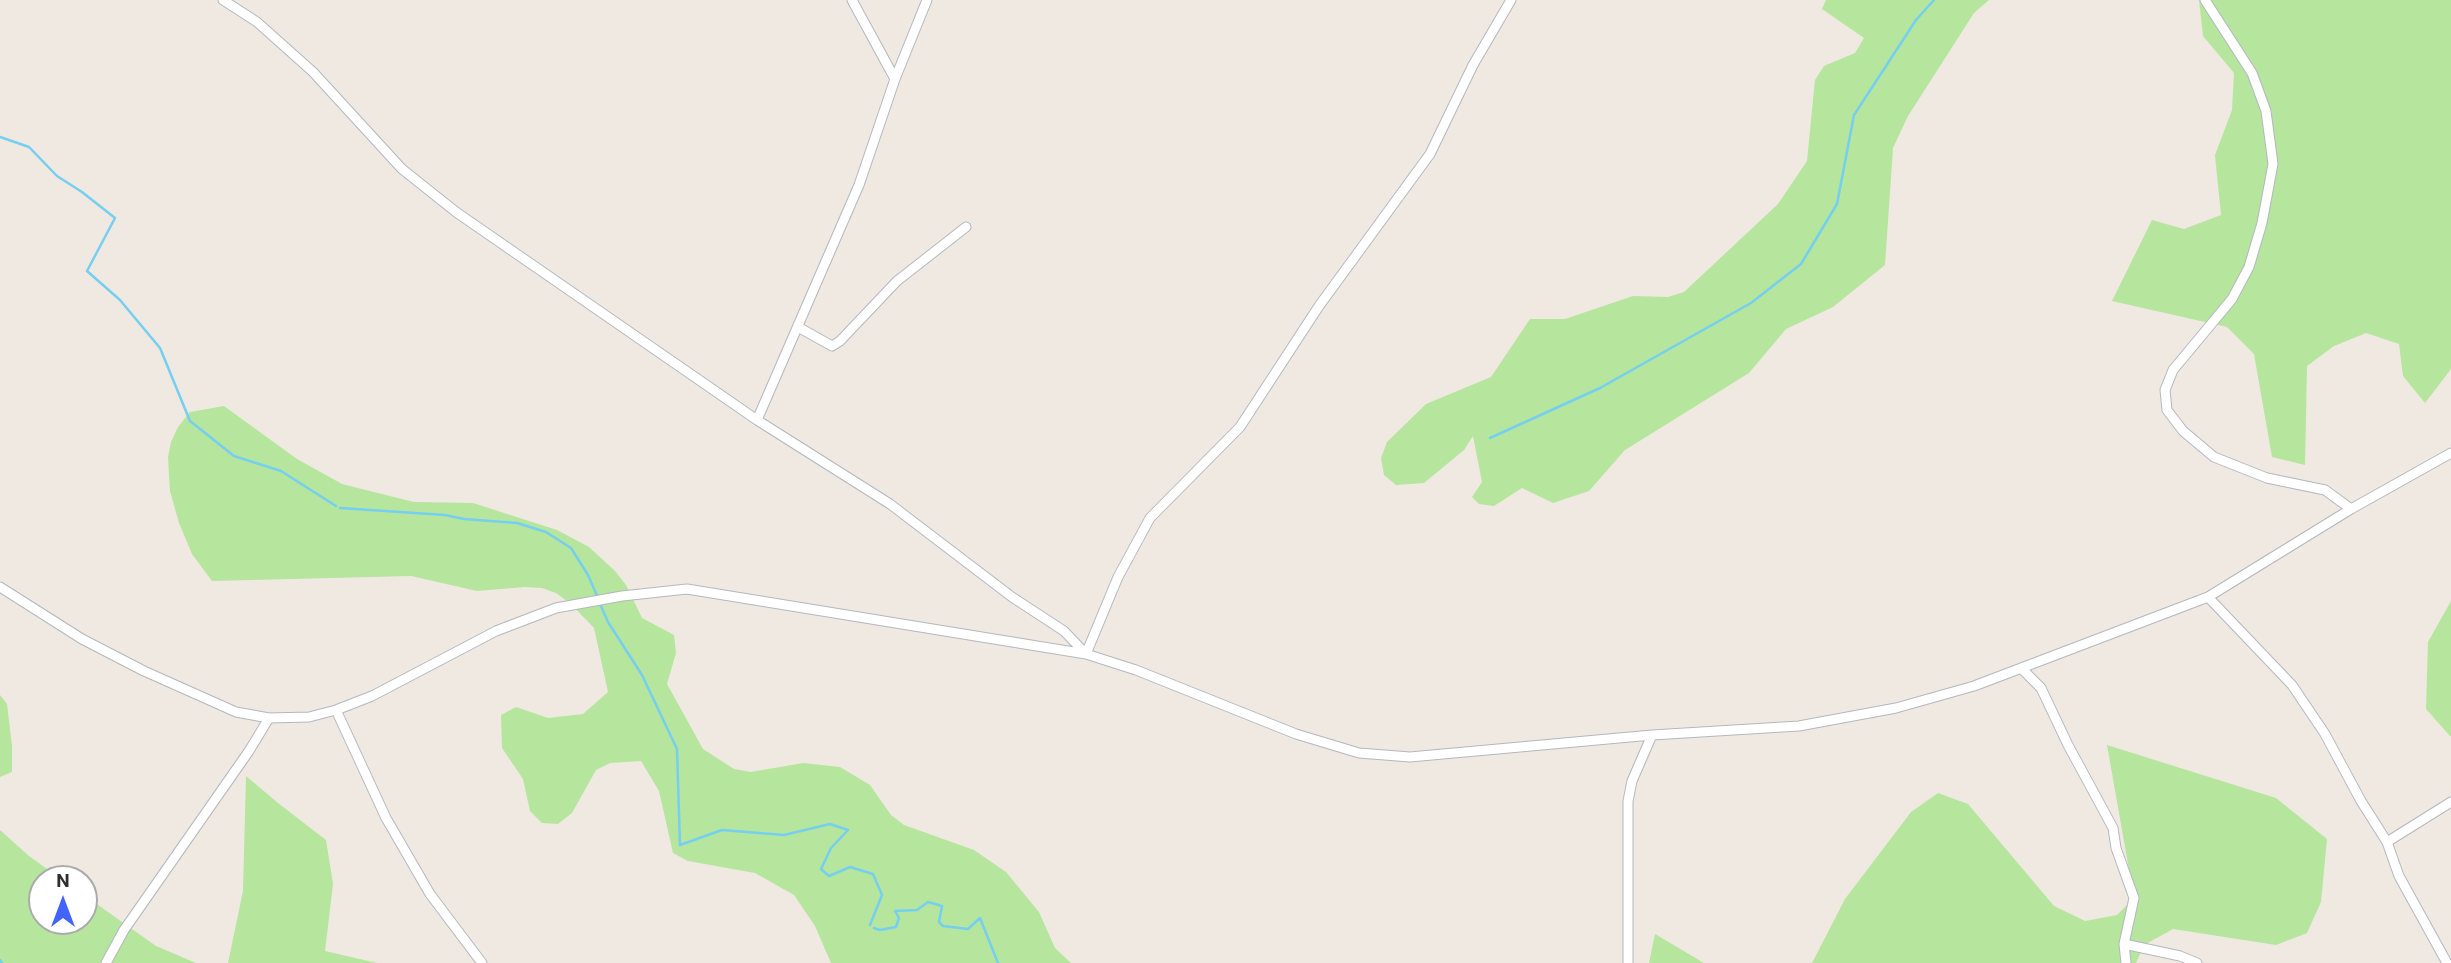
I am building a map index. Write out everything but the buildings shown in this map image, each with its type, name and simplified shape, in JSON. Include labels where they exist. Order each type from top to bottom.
[{"type":"street","points":[[223,0],[257,22],[313,72],[402,169],[456,212],[757,420],[890,504],[1012,597],[1064,631],[1086,654]]},
{"type":"street","points":[[852,0],[895,79]]},
{"type":"street","points":[[757,420],[859,185],[895,79],[928,0]]},
{"type":"street","points":[[1086,654],[1118,577],[1150,518],[1240,427],[1319,306],[1430,154],[1473,65],[1511,0]]},
{"type":"street","points":[[2205,0],[2252,73],[2266,110],[2273,164],[2264,213],[2249,267],[2232,299],[2173,370],[2165,390],[2166,410],[2183,431],[2214,457],[2267,478],[2325,490],[2351,509]]},
{"type":"street","points":[[798,327],[832,346],[840,341],[897,281],[966,227]]},
{"type":"street","points":[[0,587],[82,639],[144,671],[236,712],[269,718],[309,717],[336,710],[372,696],[496,631],[556,608],[622,596],[687,589],[1086,654],[1136,670],[1296,734],[1359,753],[1410,757],[1652,735],[1799,726],[1896,708],[1974,685],[2208,597],[2351,509],[2451,453]]},
{"type":"street","points":[[2208,597],[2292,685],[2325,734],[2361,801],[2387,842],[2399,876],[2447,963]]},
{"type":"street","points":[[2021,668],[2041,688],[2113,828],[2116,848],[2134,898],[2124,944],[2126,963]]},
{"type":"street","points":[[336,710],[386,818],[429,894],[482,963]]},
{"type":"street","points":[[106,963],[124,930],[249,751],[269,718]]},
{"type":"street","points":[[1628,963],[1628,801],[1632,781],[1652,735]]},
{"type":"street","points":[[2387,842],[2451,802]]},
{"type":"street","points":[[2124,944],[2179,956],[2197,963]]},
{"type":"green space","points":[[1826,0],[1989,0],[1974,13],[1908,116],[1893,148],[1885,265],[1833,307],[1786,329],[1749,373],[1625,450],[1589,491],[1553,503],[1522,488],[1494,506],[1479,504],[1472,497],[1482,482],[1473,436],[1464,450],[1424,483],[1396,485],[1384,475],[1381,458],[1387,442],[1426,404],[1491,377],[1530,319],[1565,319],[1633,296],[1668,297],[1684,292],[1778,204],[1807,161],[1815,80],[1824,66],[1855,53],[1864,38],[1822,9]]},
{"type":"green space","points":[[2199,0],[2451,0],[2451,369],[2425,403],[2403,376],[2399,344],[2366,333],[2334,346],[2307,366],[2305,465],[2272,457],[2254,354],[2227,327],[2112,301],[2152,220],[2184,229],[2221,215],[2215,155],[2232,110],[2234,73],[2203,36]]},
{"type":"green space","points":[[224,406],[297,459],[342,484],[414,502],[473,503],[557,530],[589,547],[626,585],[642,618],[674,635],[676,653],[667,684],[703,749],[734,769],[751,772],[803,763],[840,767],[870,785],[891,815],[904,825],[974,850],[1006,872],[1039,912],[1055,948],[1071,963],[831,963],[815,926],[794,895],[755,873],[688,861],[673,853],[659,791],[641,761],[610,763],[596,770],[572,813],[558,824],[542,823],[530,811],[523,779],[502,748],[501,715],[516,707],[548,718],[583,714],[608,692],[594,628],[571,604],[556,593],[542,588],[477,591],[411,576],[212,581],[192,554],[179,523],[170,491],[168,457],[178,427],[190,412]]},
{"type":"green space","points":[[2451,601],[2450,736],[2426,709],[2428,642]]},
{"type":"green space","points":[[0,695],[7,704],[12,772],[0,777]]},
{"type":"green space","points":[[2107,745],[2276,798],[2327,839],[2321,902],[2307,933],[2276,945],[2173,929],[2144,945],[2136,963],[1812,963],[1845,899],[1911,812],[1938,793],[1968,804],[2054,906],[2085,921],[2117,915],[2134,898]]},
{"type":"green space","points":[[246,776],[326,840],[333,884],[325,951],[377,963],[228,963],[243,891]]},
{"type":"green space","points":[[0,830],[42,865],[28,865],[28,935],[98,935],[98,905],[156,946],[196,963],[0,963]]},
{"type":"green space","points":[[1655,934],[1704,963],[1649,963]]},
{"type":"waterway","points":[[1490,438],[1600,388],[1751,303],[1801,264],[1837,204],[1854,115],[1916,20],[1934,0]]},
{"type":"waterway","points":[[0,137],[29,147],[57,176],[115,218],[87,271],[120,300],[160,348],[190,421],[234,456],[281,471],[336,506]]},
{"type":"waterway","points":[[340,508],[517,523],[546,532],[571,548],[588,575],[598,598]]},
{"type":"waterway","points":[[600,604],[608,622],[642,675],[677,749],[680,845],[722,830],[784,835],[830,824],[848,830],[831,848],[821,869],[829,876],[850,867],[873,874],[882,895],[870,925]]},
{"type":"waterway","points":[[874,928],[880,930],[896,927],[899,918],[895,911],[917,910],[928,902],[942,906],[939,922],[943,926],[968,929],[980,918],[998,963]]}]
